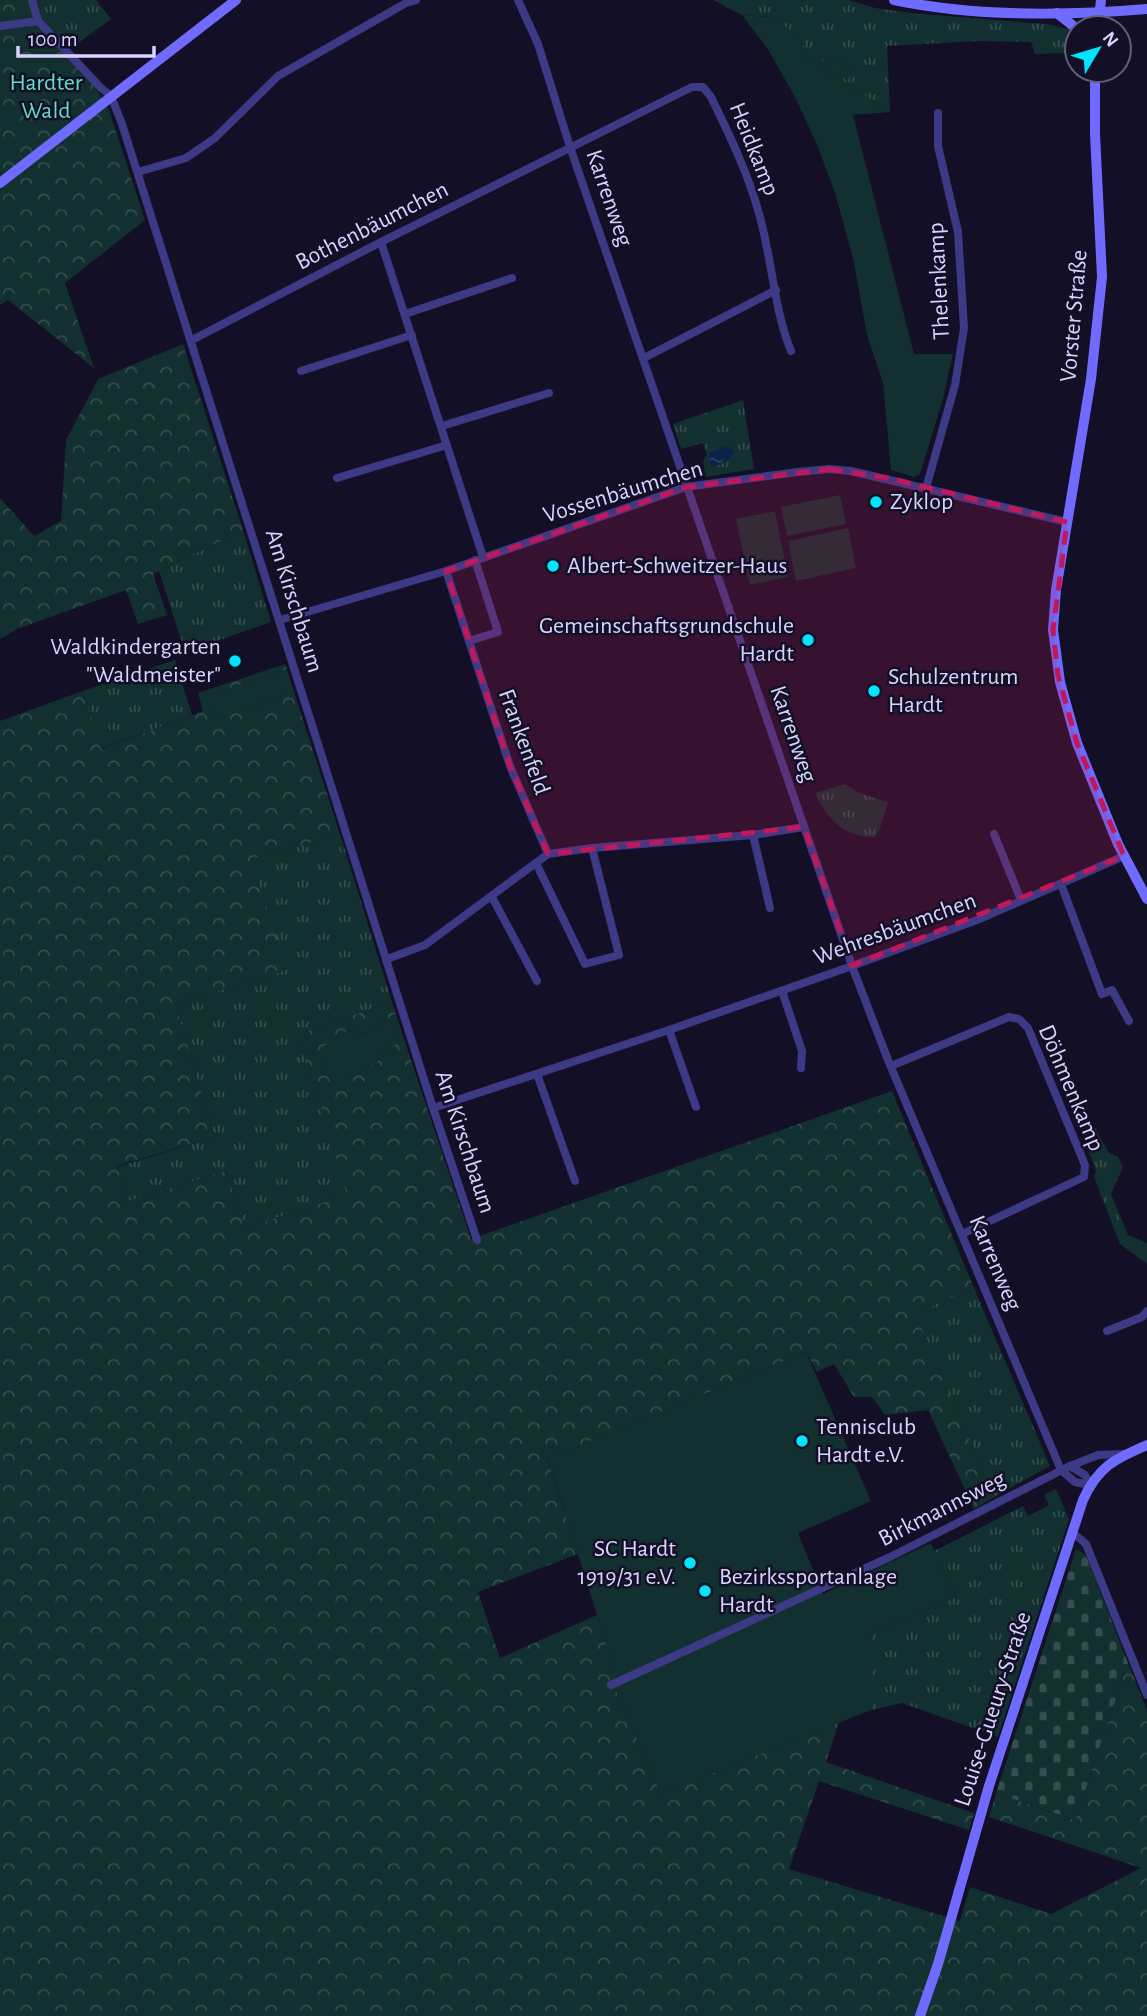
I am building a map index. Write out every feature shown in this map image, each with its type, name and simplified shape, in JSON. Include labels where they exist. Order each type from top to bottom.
[{"type":"main road","points":[[0,183],[236,0]]},
{"type":"main road","points":[[899,1],[966,10],[1057,13],[1100,6],[1147,9]]},
{"type":"main road","points":[[1057,13],[1063,18]]},
{"type":"main road","name":"Vorster Straße","points":[[1095,84],[1102,277],[1091,379],[1055,590],[1053,630],[1058,675],[1077,743],[1124,856],[1147,899]]},
{"type":"main road","name":"Louise-Gueury-Straße","points":[[920,2016],[938,1964],[989,1786],[1072,1532],[1090,1485],[1103,1468],[1147,1445]]},
{"type":"street","name":"Am Kirschbaum","points":[[32,0],[38,21],[111,96],[192,340],[477,1240]]},
{"type":"street","points":[[138,172],[186,158],[215,138],[278,76],[406,3],[416,0]]},
{"type":"street","name":"Karrenweg","points":[[518,0],[538,44],[570,147],[852,966],[891,1066],[1061,1471]]},
{"type":"street","points":[[0,26],[38,21]]},
{"type":"street","name":"Heidkamp","points":[[570,147],[692,87],[703,87],[717,108],[749,181],[759,212],[782,330],[790,351]]},
{"type":"street","name":"Thelenkamp","points":[[926,488],[955,385],[964,328],[958,232],[938,146],[938,113]]},
{"type":"street","name":"Bothenbäumchen","points":[[192,340],[570,147]]},
{"type":"street","points":[[381,242],[442,426],[498,632],[469,641]]},
{"type":"street","points":[[405,314],[512,278]]},
{"type":"street","points":[[644,358],[776,290]]},
{"type":"street","points":[[301,371],[412,335]]},
{"type":"street","points":[[442,426],[549,393]]},
{"type":"street","points":[[337,478],[447,445]]},
{"type":"street","name":"Vossenbäumchen","points":[[280,620],[446,571],[686,487],[829,469],[871,474],[1067,522]]},
{"type":"street","name":"Frankenfeld","points":[[446,571],[510,766],[548,854]]},
{"type":"street","points":[[387,960],[425,945],[548,854],[753,835],[804,827]]},
{"type":"street","points":[[994,834],[1021,900]]},
{"type":"street","points":[[753,835],[770,908]]},
{"type":"street","points":[[536,863],[584,964],[619,955],[593,848]]},
{"type":"street","name":"Wehresbäumchen","points":[[433,1108],[852,966],[977,920],[1124,856]]},
{"type":"street","points":[[1061,884],[1102,994],[1112,989],[1129,1021]]},
{"type":"street","points":[[492,897],[537,981]]},
{"type":"street","points":[[782,991],[802,1051],[801,1068]]},
{"type":"street","name":"Döhmenkamp","points":[[891,1066],[1009,1017],[1019,1019],[1035,1045],[1085,1165],[1084,1177],[962,1234]]},
{"type":"street","points":[[668,1030],[696,1107]]},
{"type":"street","points":[[537,1074],[575,1181]]},
{"type":"street","points":[[1107,1331],[1142,1317],[1147,1311]]},
{"type":"street","points":[[1090,1485],[1075,1482],[1061,1471],[1098,1455],[1126,1454]]},
{"type":"street","points":[[1070,1466],[1085,1475],[1090,1485]]},
{"type":"street","name":"Birkmannsweg","points":[[611,1685],[890,1558],[1061,1471]]},
{"type":"street","points":[[1072,1532],[1086,1544],[1147,1695]]},
{"type":"highlighted area","points":[[829,469],[889,478],[1067,522],[1053,630],[1058,675],[1077,743],[1124,856],[852,966],[804,827],[548,854],[510,766],[446,571],[686,487]]},
{"type":"green space","name":"Hardter Wald","points":[[0,0],[36,0],[42,19],[70,49],[108,107],[145,220],[65,283],[94,368],[8,300],[0,305]]},
{"type":"green space","points":[[36,0],[96,0],[111,19],[70,49],[42,19]]},
{"type":"green space","points":[[713,0],[849,0],[875,8],[911,13],[1047,24],[1063,28],[1063,53],[1035,54],[1031,42],[977,41],[887,46],[890,112],[799,53],[774,17],[742,15]]},
{"type":"green space","points":[[742,15],[774,17],[805,42],[800,53],[890,112],[853,115],[914,354],[953,354],[943,399],[920,474],[914,477],[891,470],[883,383],[867,335],[853,258],[835,193],[818,147],[796,99],[769,51]]},
{"type":"green space","points":[[828,55],[852,69],[848,81],[821,63]]},
{"type":"green space","points":[[183,344],[243,530],[153,574],[167,615],[138,624],[126,590],[17,629],[0,639],[0,498],[34,536],[61,521],[66,440],[98,379]]},
{"type":"green space","points":[[743,400],[754,469],[706,477],[703,462],[707,454],[703,443],[681,449],[673,424]]},
{"type":"green space","points":[[840,495],[846,524],[787,536],[781,507]]},
{"type":"green space","points":[[775,511],[788,577],[750,585],[736,519]]},
{"type":"green space","points":[[848,528],[856,568],[796,581],[788,541]]},
{"type":"green space","points":[[243,530],[271,622],[185,652],[159,571]]},
{"type":"green space","points":[[175,660],[192,715],[100,749],[83,691]]},
{"type":"green space","points":[[285,664],[287,669],[207,696],[213,719],[294,692],[340,834],[251,859],[287,970],[175,1004],[215,1137],[117,1166],[126,1202],[226,1171],[245,1228],[347,1195],[300,1034],[392,1002],[396,1014],[366,1033],[347,1031],[377,1062],[403,1036],[471,1239],[892,1091],[974,1288],[915,1313],[994,1497],[974,1509],[928,1410],[885,1415],[872,1397],[854,1397],[834,1364],[817,1372],[806,1352],[548,1459],[578,1554],[478,1592],[500,1658],[597,1615],[616,1673],[615,1688],[661,1793],[839,1722],[826,1762],[974,1813],[969,1830],[819,1781],[789,1869],[960,1921],[970,1887],[1051,1914],[1141,1868],[989,1817],[996,1793],[1075,1820],[1128,1663],[1147,1710],[1147,2016],[0,2016],[0,721],[83,691],[101,749],[203,711],[198,693]]},
{"type":"green space","points":[[287,669],[294,692],[213,720],[206,696]]},
{"type":"green space","points":[[845,784],[859,793],[888,802],[875,837],[855,834],[838,825],[825,811],[815,793]]},
{"type":"green space","points":[[340,834],[392,1002],[300,1034],[348,1195],[245,1228],[226,1171],[126,1202],[117,1167],[215,1137],[175,1004],[286,970],[250,859]]},
{"type":"green space","points":[[396,1014],[403,1036],[377,1062],[337,1083],[322,1074],[320,1049],[347,1031],[366,1033]]},
{"type":"green space","points":[[1090,1119],[1109,1153],[1118,1157],[1123,1167],[1111,1194],[1128,1235],[1147,1243],[1147,1264],[1120,1244],[1094,1177],[1096,1171],[1079,1125]]},
{"type":"green space","points":[[974,1288],[1050,1466],[994,1497],[914,1313]]},
{"type":"green space","name":"Bezirkssportanlage Hardt","points":[[806,1352],[871,1501],[798,1533],[823,1594],[931,1543],[956,1597],[871,1634],[871,1710],[661,1794],[615,1688],[615,1673],[548,1458]]},
{"type":"green space","points":[[1056,1489],[1069,1519],[998,1737],[902,1703],[871,1710],[871,1634],[956,1597],[934,1551],[1023,1506],[1028,1516],[1049,1505],[1044,1495]]},
{"type":"green space","points":[[1076,1549],[1086,1555],[1128,1663],[1075,1820],[996,1793]]},
{"type":"water","points":[[726,446],[735,451],[729,460],[711,466],[709,453]]},
{"type":"place","name":"Zyklop","points":[[876,502]]},
{"type":"place","name":"Albert-Schweitzer-Haus","points":[[553,566]]},
{"type":"place","name":"Gemeinschaftsgrundschule Hardt","points":[[808,640]]},
{"type":"place","name":"Waldkindergarten \"Waldmeister\"","points":[[235,661]]},
{"type":"place","name":"Schulzentrum Hardt","points":[[874,691]]},
{"type":"place","name":"Tennisclub Hardt e.V.","points":[[802,1441]]},
{"type":"place","name":"SC Hardt 1919/31 e.V.","points":[[690,1563]]},
{"type":"place","name":"Bezirkssportanlage Hardt","points":[[705,1591]]}]
